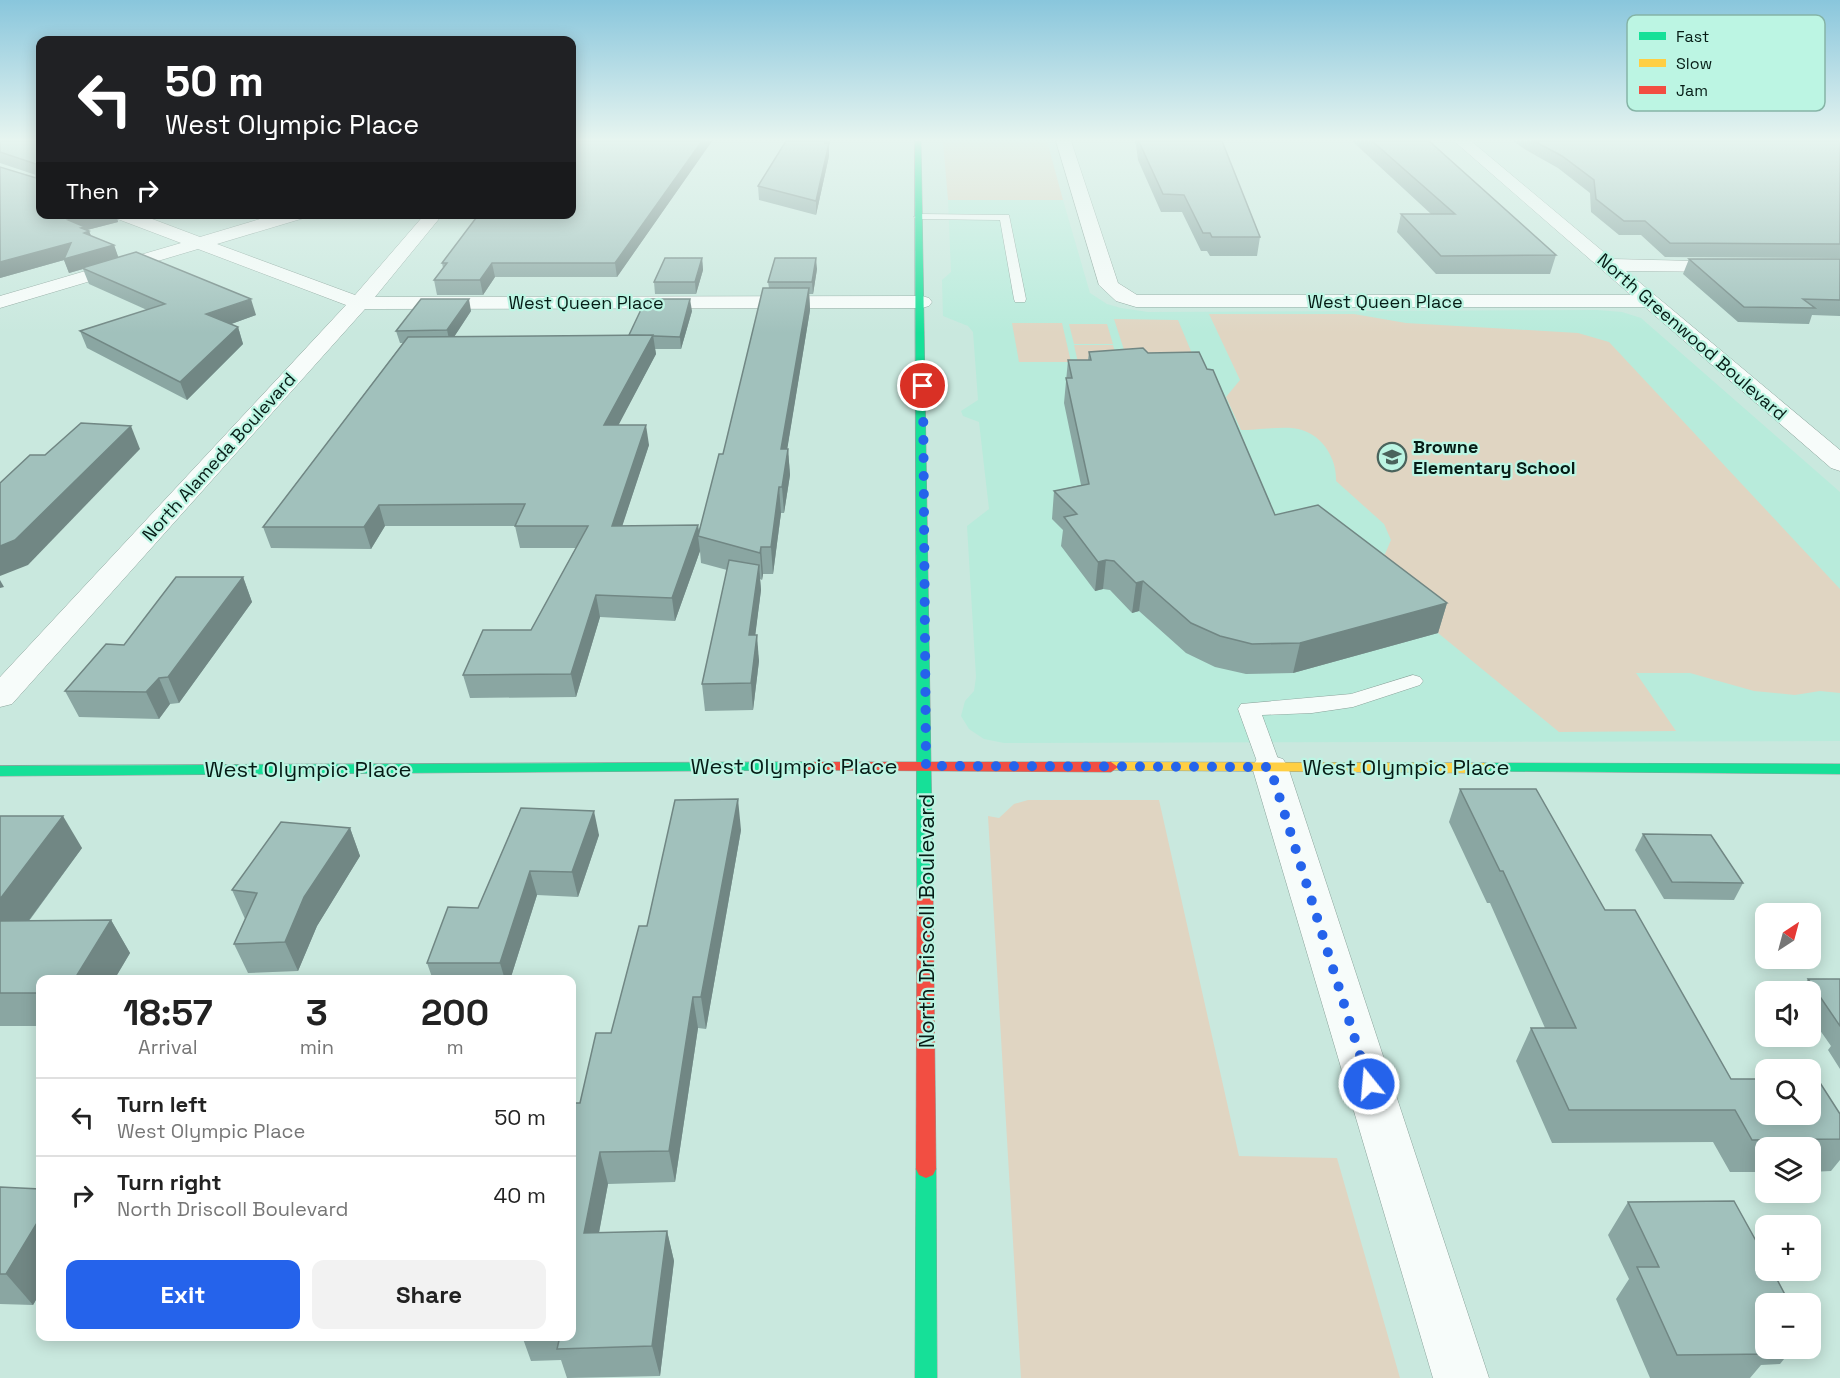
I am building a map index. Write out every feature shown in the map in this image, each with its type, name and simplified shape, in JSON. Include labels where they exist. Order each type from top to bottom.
[{"type":"main road","name":"North Driscoll Boulevard","points":[[920,205],[926,766],[926,1378]]},
{"type":"main road","name":"West Olympic Place","points":[[0,771],[926,766],[1840,769]]},
{"type":"street","name":"West Queen Place","points":[[1083,205],[1108,285],[1123,297],[1151,303],[1649,301]]},
{"type":"street","name":"North Greenwood Boulevard","points":[[1538,205],[1840,464]]},
{"type":"street","points":[[134,219],[359,303]]},
{"type":"street","points":[[0,302],[281,219]]},
{"type":"street","name":"North Alameda Boulevard","points":[[0,697],[359,303],[431,219]]},
{"type":"street","points":[[1608,265],[1747,266]]},
{"type":"street","name":"West Queen Place","points":[[359,303],[922,302]]},
{"type":"street","points":[[1270,767],[1461,1378]]},
{"type":"lane","points":[[920,217],[1005,217],[1020,299]]},
{"type":"lane","points":[[1270,767],[1249,709],[1312,706],[1353,700],[1413,681]]},
{"type":"shaded area","name":"Browne Elementary School","points":[[948,205],[1065,205],[1090,293],[1107,304],[1121,308],[1148,312],[1597,310],[1622,312],[1641,318],[1840,492],[1840,741],[1004,743],[984,739],[969,729],[961,716],[965,701],[974,691],[976,677],[967,526],[989,509],[979,422],[963,416],[961,411],[978,400],[973,332],[968,326],[943,316],[942,280],[951,272]]},
{"type":"shaded area","points":[[1209,314],[1354,314],[1406,323],[1578,333],[1609,342],[1840,589],[1840,693],[1820,691],[1795,695],[1754,691],[1690,673],[1636,673],[1676,731],[1559,732],[1438,633],[1372,564],[1385,554],[1391,540],[1384,524],[1336,481],[1334,465],[1328,450],[1317,438],[1310,433],[1296,429],[1241,430],[1226,397],[1240,380]]},
{"type":"shaded area","points":[[1114,319],[1178,320],[1193,356],[1126,356]]},
{"type":"shaded area","points":[[1012,323],[1062,323],[1071,362],[1019,362]]},
{"type":"shaded area","points":[[1069,324],[1107,324],[1113,344],[1074,344]]},
{"type":"shaded area","points":[[1074,345],[1113,345],[1119,367],[1079,367]]},
{"type":"shaded area","points":[[1028,800],[1159,800],[1239,1156],[1337,1158],[1400,1378],[1021,1378],[988,816],[999,818],[1014,804]]},
{"type":"building","points":[[0,205],[36,205],[36,219],[72,219],[68,220],[89,231],[84,233],[114,245],[64,259],[71,243],[0,262]]},
{"type":"building","points":[[576,205],[656,205],[615,263],[492,263],[480,280],[434,280],[447,263],[442,263],[475,219],[576,219]]},
{"type":"building","points":[[1189,205],[1247,205],[1260,237],[1212,237],[1210,233],[1203,233]]},
{"type":"building","points":[[1445,205],[1501,205],[1556,255],[1441,256],[1401,214],[1455,214]]},
{"type":"building","points":[[1604,205],[1840,205],[1840,244],[1670,243],[1645,221],[1624,221]]},
{"type":"building","points":[[136,252],[251,299],[206,314],[238,327],[180,382],[80,331],[165,304],[82,268]]},
{"type":"building","points":[[665,258],[702,258],[695,282],[654,282]]},
{"type":"building","points":[[775,258],[816,258],[812,282],[768,282]]},
{"type":"building","points":[[1689,259],[1840,259],[1840,300],[1803,299],[1815,308],[1744,307]]},
{"type":"building","points":[[763,288],[809,288],[781,449],[788,449],[782,487],[779,487],[771,547],[761,547],[760,553],[698,536],[719,454],[723,454]]},
{"type":"building","points":[[421,299],[469,299],[447,330],[396,331]]},
{"type":"building","points":[[646,299],[690,299],[680,337],[629,335]]},
{"type":"building","points":[[653,335],[604,425],[646,425],[612,526],[698,525],[672,598],[596,595],[571,674],[463,675],[483,630],[531,630],[588,526],[515,526],[525,504],[379,505],[364,527],[263,527],[408,337]]},
{"type":"building","points":[[1143,348],[1148,353],[1199,352],[1207,369],[1213,370],[1275,515],[1318,505],[1447,603],[1300,643],[1252,644],[1220,636],[1191,623],[1143,581],[1136,583],[1114,561],[1098,562],[1064,517],[1077,514],[1054,491],[1089,484],[1066,378],[1072,378],[1068,360],[1091,360],[1089,352]]},
{"type":"building","points":[[81,423],[131,426],[15,540],[0,546],[0,483],[30,455],[45,455]]},
{"type":"building","points":[[729,560],[759,565],[749,635],[757,635],[751,683],[702,684]]},
{"type":"building","points":[[176,577],[243,577],[168,677],[159,678],[146,692],[65,691],[106,644],[124,645]]},
{"type":"building","points":[[1460,789],[1536,789],[1605,910],[1635,910],[1731,1079],[1755,1079],[1755,1125],[1821,1125],[1821,1084],[1840,1114],[1840,1139],[1755,1137],[1755,1140],[1752,1140],[1735,1110],[1569,1110],[1531,1028],[1576,1028],[1503,871],[1500,871]]},
{"type":"building","points":[[738,799],[701,997],[693,997],[669,1151],[600,1152],[584,1233],[667,1231],[652,1346],[557,1349],[559,1341],[576,1341],[576,1103],[580,1103],[596,1033],[611,1033],[639,926],[647,926],[675,800]]},
{"type":"building","points":[[521,808],[594,811],[572,872],[530,871],[500,963],[427,963],[448,907],[478,908]]},
{"type":"building","points":[[0,816],[63,816],[0,899]]},
{"type":"building","points":[[281,822],[350,828],[304,897],[285,942],[234,944],[257,893],[232,890]]},
{"type":"building","points":[[1643,834],[1711,835],[1743,883],[1672,882]]},
{"type":"building","points":[[111,920],[77,975],[36,975],[36,993],[0,993],[0,921]]},
{"type":"building","points":[[1808,979],[1840,979],[1840,1026],[1821,998],[1821,981]]},
{"type":"building","points":[[0,1187],[36,1189],[36,1225],[6,1274],[0,1274]]},
{"type":"building","points":[[1734,1201],[1755,1239],[1755,1281],[1778,1281],[1784,1293],[1755,1293],[1755,1354],[1677,1355],[1637,1267],[1659,1267],[1628,1202]]},
{"type":"traffic: fast","points":[[919,205],[925,895]]},
{"type":"traffic: fast","points":[[0,771],[807,767]]},
{"type":"traffic: fast","points":[[1484,768],[1840,769]]},
{"type":"traffic: fast","points":[[926,1169],[926,1378]]},
{"type":"traffic: slow","points":[[1111,767],[1484,768]]},
{"type":"traffic: jam","points":[[807,767],[1111,767]]},
{"type":"traffic: jam","points":[[925,895],[926,1169]]},
{"type":"place","name":"Browne Elementary School","points":[[1392,457]]},
{"type":"route","points":[[923,386],[926,766],[1270,767],[1369,1084]]}]
